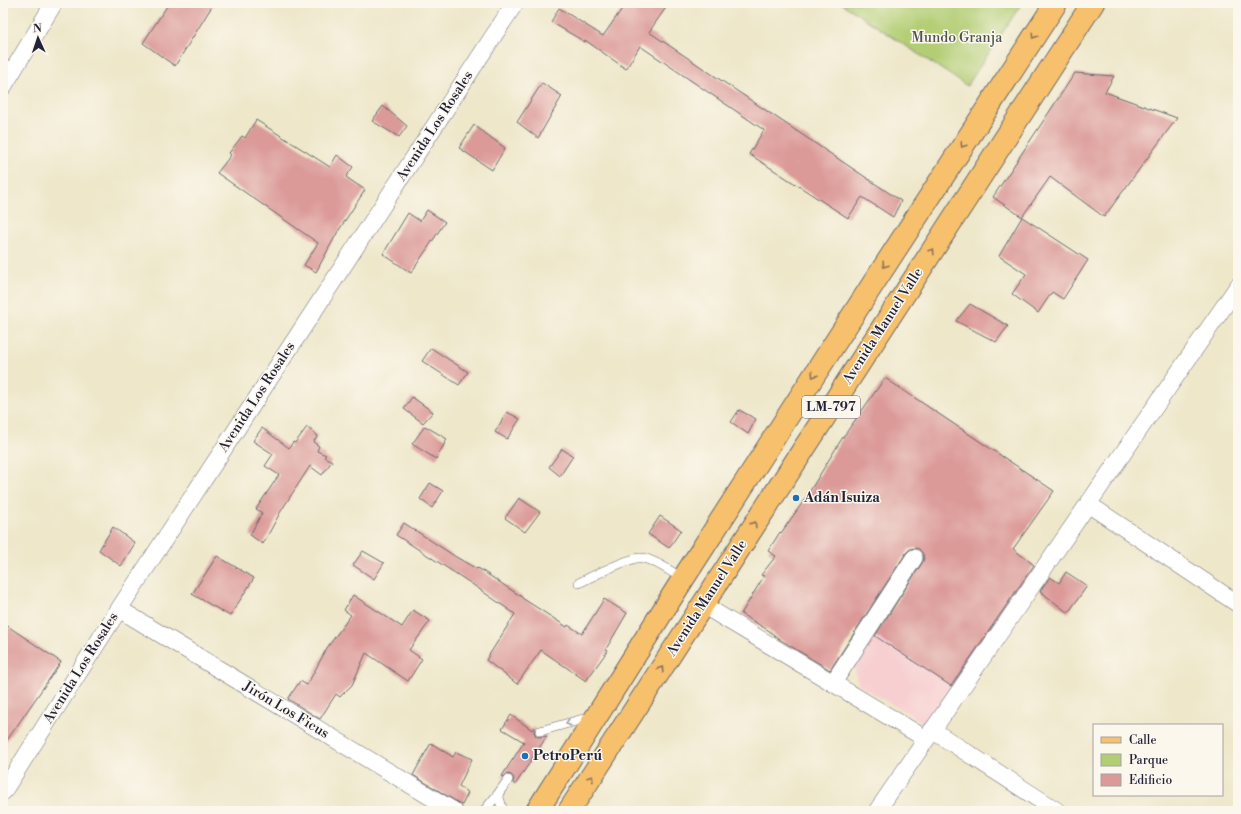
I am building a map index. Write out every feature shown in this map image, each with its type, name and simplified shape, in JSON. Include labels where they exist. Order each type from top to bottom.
[{"type":"main road","name":"LM-797","points":[[537,811],[683,579],[870,287],[1056,3]]},
{"type":"main road","name":"Avenida Manuel Valle","points":[[569,811],[1093,3]]},
{"type":"street","points":[[3,87],[54,3]]},
{"type":"street","name":"Avenida Los Rosales","points":[[3,792],[118,609],[512,4]]},
{"type":"street","points":[[877,811],[1238,286]]},
{"type":"street","points":[[1088,504],[1238,604]]},
{"type":"street","points":[[833,683],[914,558]]},
{"type":"street","points":[[703,605],[833,683],[929,734],[1057,811]]},
{"type":"street","name":"Jirón Los Ficus","points":[[118,609],[454,811]]},
{"type":"lane","points":[[579,583],[631,559],[642,558],[683,579]]},
{"type":"lane","points":[[540,731],[597,715]]},
{"type":"lane","points":[[484,811],[508,780]]},
{"type":"lane","points":[[498,794],[503,811]]},
{"type":"shaded area","points":[[897,603],[926,652],[963,677],[929,726],[858,685],[854,666]]},
{"type":"green space","name":"Mundo Granja","points":[[841,3],[1022,3],[967,86]]},
{"type":"building","points":[[169,3],[214,3],[175,66],[143,43]]},
{"type":"building","points":[[626,3],[669,3],[649,32],[901,201],[893,217],[862,197],[848,218],[749,154],[764,130],[640,46],[626,69],[585,40],[585,42],[551,22],[559,8],[603,36]]},
{"type":"building","points":[[1075,73],[1114,76],[1105,92],[1177,118],[1104,217],[1050,177],[1022,217],[993,197]]},
{"type":"building","points":[[542,83],[562,96],[538,138],[517,122]]},
{"type":"building","points":[[383,106],[407,126],[399,137],[372,121]]},
{"type":"building","points":[[256,120],[330,167],[337,155],[353,167],[346,177],[365,190],[337,233],[316,272],[304,265],[318,243],[217,173],[231,155],[229,153],[242,136],[245,138]]},
{"type":"building","points":[[474,125],[505,148],[492,170],[459,148]]},
{"type":"building","points":[[427,210],[445,222],[411,273],[383,254],[408,213],[420,221]]},
{"type":"building","points":[[1022,217],[1088,260],[1063,299],[1052,292],[1038,313],[1012,294],[1026,274],[999,256]]},
{"type":"building","points":[[970,304],[1008,326],[996,342],[956,321]]},
{"type":"building","points":[[431,348],[468,372],[459,385],[422,361]]},
{"type":"building","points":[[885,378],[1054,491],[1013,549],[1034,565],[951,686],[875,636],[922,563],[924,559],[923,554],[919,549],[910,549],[906,553],[830,670],[741,614],[764,576],[761,575],[776,556],[768,551],[780,532],[781,533],[805,499],[841,440]]},
{"type":"building","points":[[412,397],[433,412],[423,423],[404,409]]},
{"type":"building","points":[[739,410],[756,419],[748,434],[731,422]]},
{"type":"building","points":[[507,412],[520,419],[507,439],[495,432]]},
{"type":"building","points":[[425,426],[447,439],[436,459],[412,444]]},
{"type":"building","points":[[307,427],[318,436],[313,442],[319,446],[317,451],[326,455],[324,457],[332,461],[322,475],[310,466],[281,511],[263,544],[250,535],[262,513],[256,509],[279,475],[265,466],[273,454],[253,441],[262,428],[289,448],[293,442],[295,443]]},
{"type":"building","points":[[562,449],[573,456],[560,476],[549,467]]},
{"type":"building","points":[[430,483],[443,491],[432,508],[420,499]]},
{"type":"building","points":[[519,498],[540,512],[525,532],[505,518]]},
{"type":"building","points":[[660,516],[681,530],[669,548],[648,534]]},
{"type":"building","points":[[404,523],[456,557],[477,569],[478,568],[567,627],[568,625],[582,634],[604,599],[627,613],[606,649],[608,650],[586,681],[541,650],[517,684],[486,660],[515,614],[469,582],[396,535]]},
{"type":"building","points":[[113,527],[135,543],[121,566],[99,550]]},
{"type":"building","points":[[363,551],[384,563],[374,579],[353,565]]},
{"type":"building","points":[[217,556],[254,578],[230,616],[192,594]]},
{"type":"building","points":[[1066,572],[1087,586],[1068,613],[1040,591],[1050,577],[1059,583]]},
{"type":"building","points":[[353,595],[402,627],[413,610],[430,621],[409,650],[422,659],[408,681],[366,653],[352,685],[340,697],[336,694],[320,719],[288,699],[300,681],[307,685],[327,648],[351,615],[344,610]]},
{"type":"building","points":[[3,623],[61,662],[3,746]]},
{"type":"building","name":"PetroPerú","points":[[511,715],[532,730],[534,727],[536,736],[547,736],[515,785],[513,783],[514,778],[511,775],[508,774],[503,777],[502,776],[524,742],[502,729]]},
{"type":"building","points":[[431,743],[453,757],[456,752],[472,759],[459,786],[468,793],[462,805],[413,775]]},
{"type":"place","name":"Adán Isuiza","points":[[796,498]]},
{"type":"place","name":"PetroPerú","points":[[525,756]]}]
